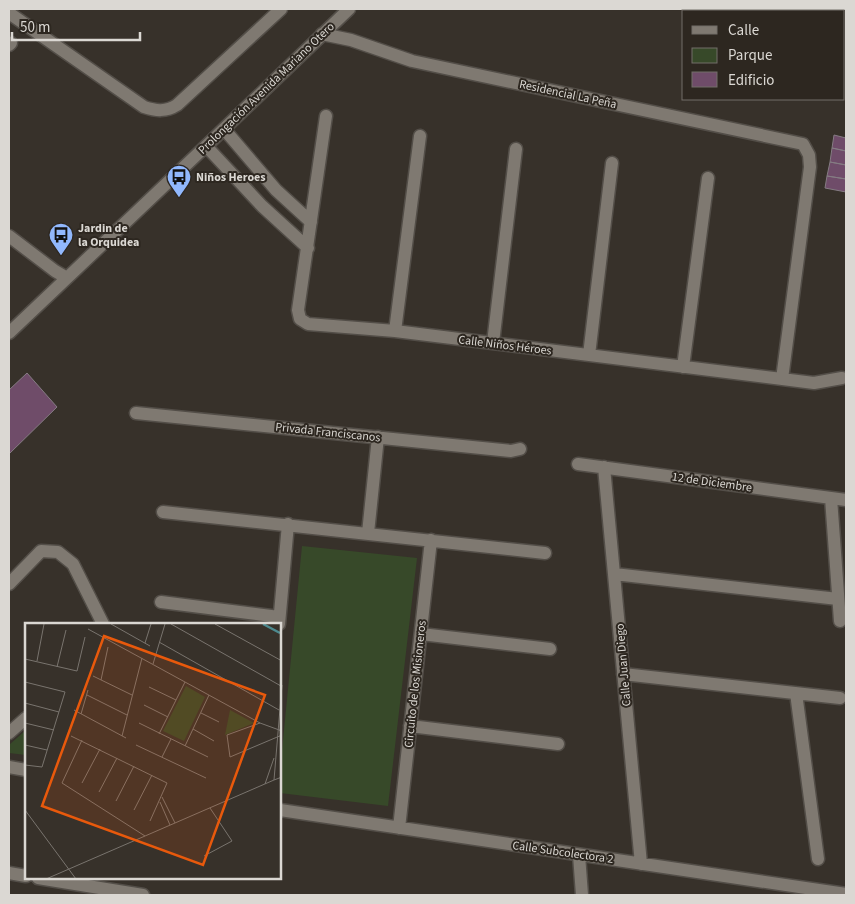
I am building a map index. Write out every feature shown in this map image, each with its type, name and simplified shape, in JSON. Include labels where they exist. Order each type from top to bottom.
[{"type":"street","points":[[9,13],[144,107],[168,110],[177,105],[281,9]]},
{"type":"street","name":"Prolongación Avenida Mariano Otero","points":[[9,333],[349,9]]},
{"type":"street","name":"Residencial La Peña","points":[[322,34],[351,40],[412,60],[803,144],[809,155],[810,167],[782,379]]},
{"type":"street","name":"Calle Niños Héroes","points":[[326,116],[298,310],[300,319],[308,324],[395,331],[814,383],[842,378]]},
{"type":"street","points":[[224,129],[276,190],[311,222]]},
{"type":"street","points":[[395,331],[420,136]]},
{"type":"street","points":[[206,146],[262,206],[308,248]]},
{"type":"street","points":[[493,343],[516,149]]},
{"type":"street","points":[[589,355],[612,163]]},
{"type":"street","points":[[683,366],[708,178]]},
{"type":"street","points":[[9,236],[67,278]]},
{"type":"street","name":"Privada Franciscanos","points":[[136,413],[511,452],[520,449]]},
{"type":"street","points":[[368,533],[378,437]]},
{"type":"street","name":"12 de Diciembre","points":[[578,464],[846,500]]},
{"type":"street","name":"Calle Juan Diego","points":[[604,467],[641,864]]},
{"type":"street","points":[[831,498],[840,622]]},
{"type":"street","points":[[163,512],[545,553]]},
{"type":"street","points":[[161,602],[279,621],[288,524]]},
{"type":"street","name":"Circuito de los Misioneros","points":[[399,828],[431,540]]},
{"type":"street","points":[[9,584],[41,551],[58,552],[73,564],[102,623]]},
{"type":"street","points":[[614,574],[838,599]]},
{"type":"street","points":[[421,634],[550,649]]},
{"type":"street","points":[[623,674],[840,698]]},
{"type":"street","points":[[796,693],[818,859]]},
{"type":"street","points":[[9,733],[25,719]]},
{"type":"street","points":[[410,726],[558,744]]},
{"type":"street","points":[[9,767],[25,770]]},
{"type":"street","name":"Calle Subcolectora 2","points":[[281,810],[846,894]]},
{"type":"street","points":[[579,855],[582,895]]},
{"type":"street","points":[[9,873],[25,876]]},
{"type":"street","points":[[44,879],[143,895]]},
{"type":"green space","points":[[302,546],[417,558],[388,806],[281,793],[281,761]]},
{"type":"green space","points":[[25,731],[25,755],[9,753],[9,745]]},
{"type":"building","points":[[834,135],[846,138],[846,151],[832,148]]},
{"type":"building","points":[[832,148],[846,151],[846,165],[830,162]]},
{"type":"building","points":[[830,162],[846,165],[846,179],[827,176]]},
{"type":"building","points":[[827,176],[846,179],[846,192],[825,188]]},
{"type":"building","points":[[27,373],[57,407],[9,454],[9,390]]},
{"type":"place","name":"Niños Heroes","points":[[179,198]]},
{"type":"place","name":"Jardin de la Orquidea","points":[[61,256]]}]
